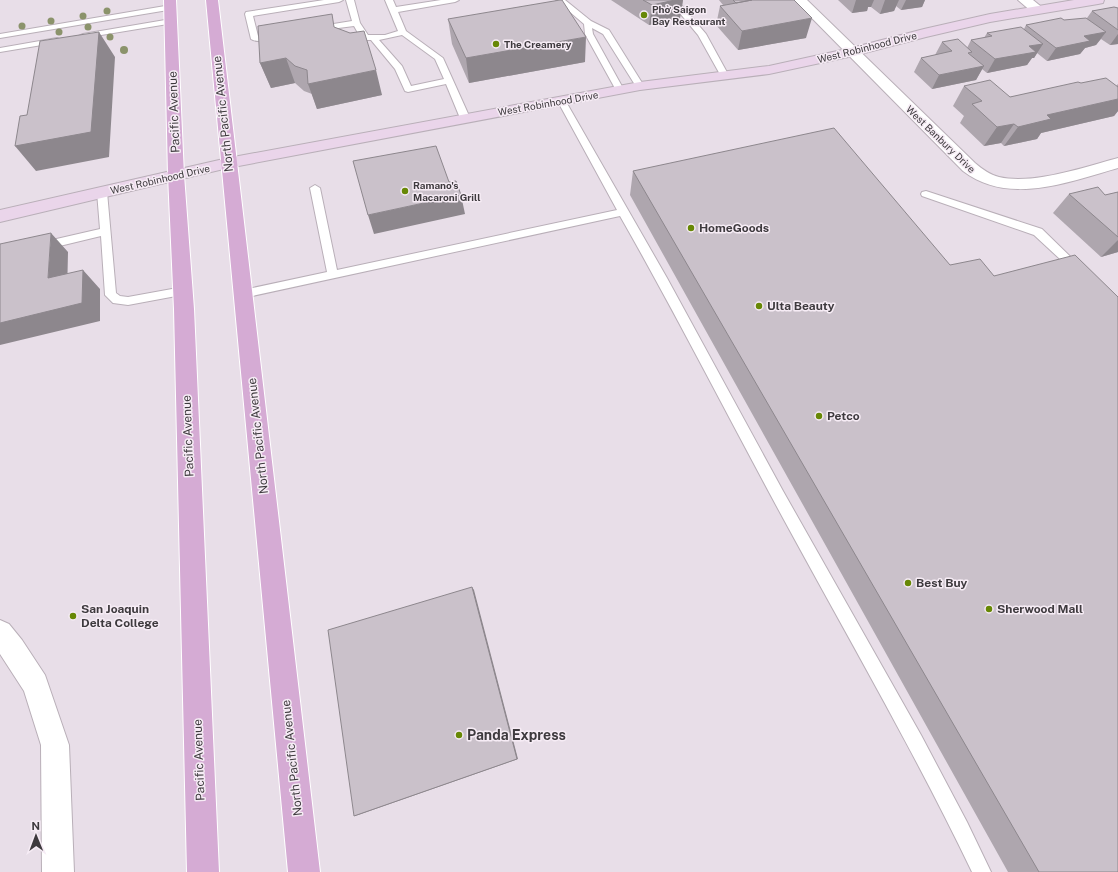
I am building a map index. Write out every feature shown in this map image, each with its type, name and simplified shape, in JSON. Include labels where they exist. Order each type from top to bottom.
[{"type":"main road","name":"North Pacific Avenue","points":[[212,0],[304,872]]},
{"type":"main road","name":"Pacific Avenue","points":[[171,9],[203,872]]},
{"type":"street","name":"West Banbury Drive","points":[[800,0],[969,168],[982,177],[997,182],[1011,184],[1035,183],[1118,163]]},
{"type":"street","points":[[1024,0],[1037,9]]},
{"type":"street","name":"West Robinhood Drive","points":[[0,216],[228,163],[640,86],[768,70],[853,52],[924,33],[1037,9],[1098,0]]},
{"type":"street","points":[[0,633],[13,649],[35,685],[55,745],[58,872]]},
{"type":"lane","points":[[286,34],[255,39],[249,14],[339,0]]},
{"type":"lane","points":[[350,0],[356,22],[369,38],[399,68],[408,89],[449,81]]},
{"type":"lane","points":[[389,0],[402,32],[438,58],[466,118]]},
{"type":"lane","points":[[393,10],[455,0]]},
{"type":"lane","points":[[560,0],[588,23],[606,32],[640,86]]},
{"type":"lane","points":[[673,0],[702,34],[726,76]]},
{"type":"lane","points":[[0,36],[171,9]]},
{"type":"lane","points":[[0,50],[71,38],[171,9]]},
{"type":"lane","points":[[310,30],[356,22]]},
{"type":"lane","points":[[588,23],[589,34],[620,90]]},
{"type":"lane","points":[[369,38],[385,37],[402,32]]},
{"type":"lane","points":[[561,100],[584,145],[680,311],[795,526],[946,798],[982,872]]},
{"type":"lane","points":[[315,188],[333,275]]},
{"type":"lane","points":[[102,192],[111,295],[117,300],[128,301],[182,291]]},
{"type":"lane","points":[[926,194],[1038,232],[1084,275]]},
{"type":"lane","points":[[243,294],[622,212]]},
{"type":"lane","points":[[30,249],[105,232]]},
{"type":"building","points":[[562,0],[586,37],[466,58],[448,19]]},
{"type":"building","points":[[643,0],[675,0],[652,5]]},
{"type":"building","points":[[733,0],[752,0],[736,3]]},
{"type":"building","points":[[752,0],[794,0],[812,18],[742,31],[720,6]]},
{"type":"building","points":[[1114,7],[1118,8],[1118,30],[1092,11]]},
{"type":"building","points":[[332,14],[334,27],[350,33],[364,31],[376,70],[308,84],[307,70],[295,66],[286,58],[260,63],[258,26]]},
{"type":"building","points":[[1061,18],[1064,20],[1086,18],[1106,32],[1084,36],[1090,41],[1056,48],[1026,25]]},
{"type":"building","points":[[1021,27],[1043,44],[1029,46],[1036,52],[995,59],[971,40],[992,36],[987,33]]},
{"type":"building","points":[[99,32],[91,132],[15,146],[20,116],[27,115],[40,41]]},
{"type":"building","points":[[958,39],[972,52],[968,53],[984,66],[939,75],[921,58],[952,51],[942,42]]},
{"type":"building","points":[[1106,78],[1118,87],[1118,99],[1047,115],[1051,119],[1018,127],[1014,124],[997,127],[972,104],[982,101],[964,86],[990,80],[1010,97],[1078,82],[1081,83]]},
{"type":"building","name":"Sherwood Mall","points":[[834,128],[950,265],[980,259],[994,276],[1075,255],[1118,297],[1118,872],[1039,872],[633,171]]},
{"type":"building","points":[[436,146],[449,182],[456,181],[461,195],[368,215],[353,161]]},
{"type":"building","points":[[1098,187],[1105,195],[1118,192],[1118,237],[1069,194]]},
{"type":"building","points":[[51,233],[48,278],[83,270],[82,303],[0,323],[0,244]]},
{"type":"building","points":[[472,587],[517,759],[354,816],[328,630]]},
{"type":"place","name":"Phở Saigon Bay Restaurant","points":[[644,15]]},
{"type":"place","name":"The Creamery","points":[[496,44]]},
{"type":"place","name":"Ramano's Macaroni Grill","points":[[405,191]]},
{"type":"place","name":"HomeGoods","points":[[691,228]]},
{"type":"place","name":"Ulta Beauty","points":[[759,306]]},
{"type":"place","name":"Petco","points":[[819,416]]},
{"type":"place","name":"Best Buy","points":[[908,583]]},
{"type":"place","name":"Sherwood Mall","points":[[989,609]]},
{"type":"place","name":"San Joaquin Delta College","points":[[73,616]]},
{"type":"place","name":"Panda Express","points":[[459,735]]}]
